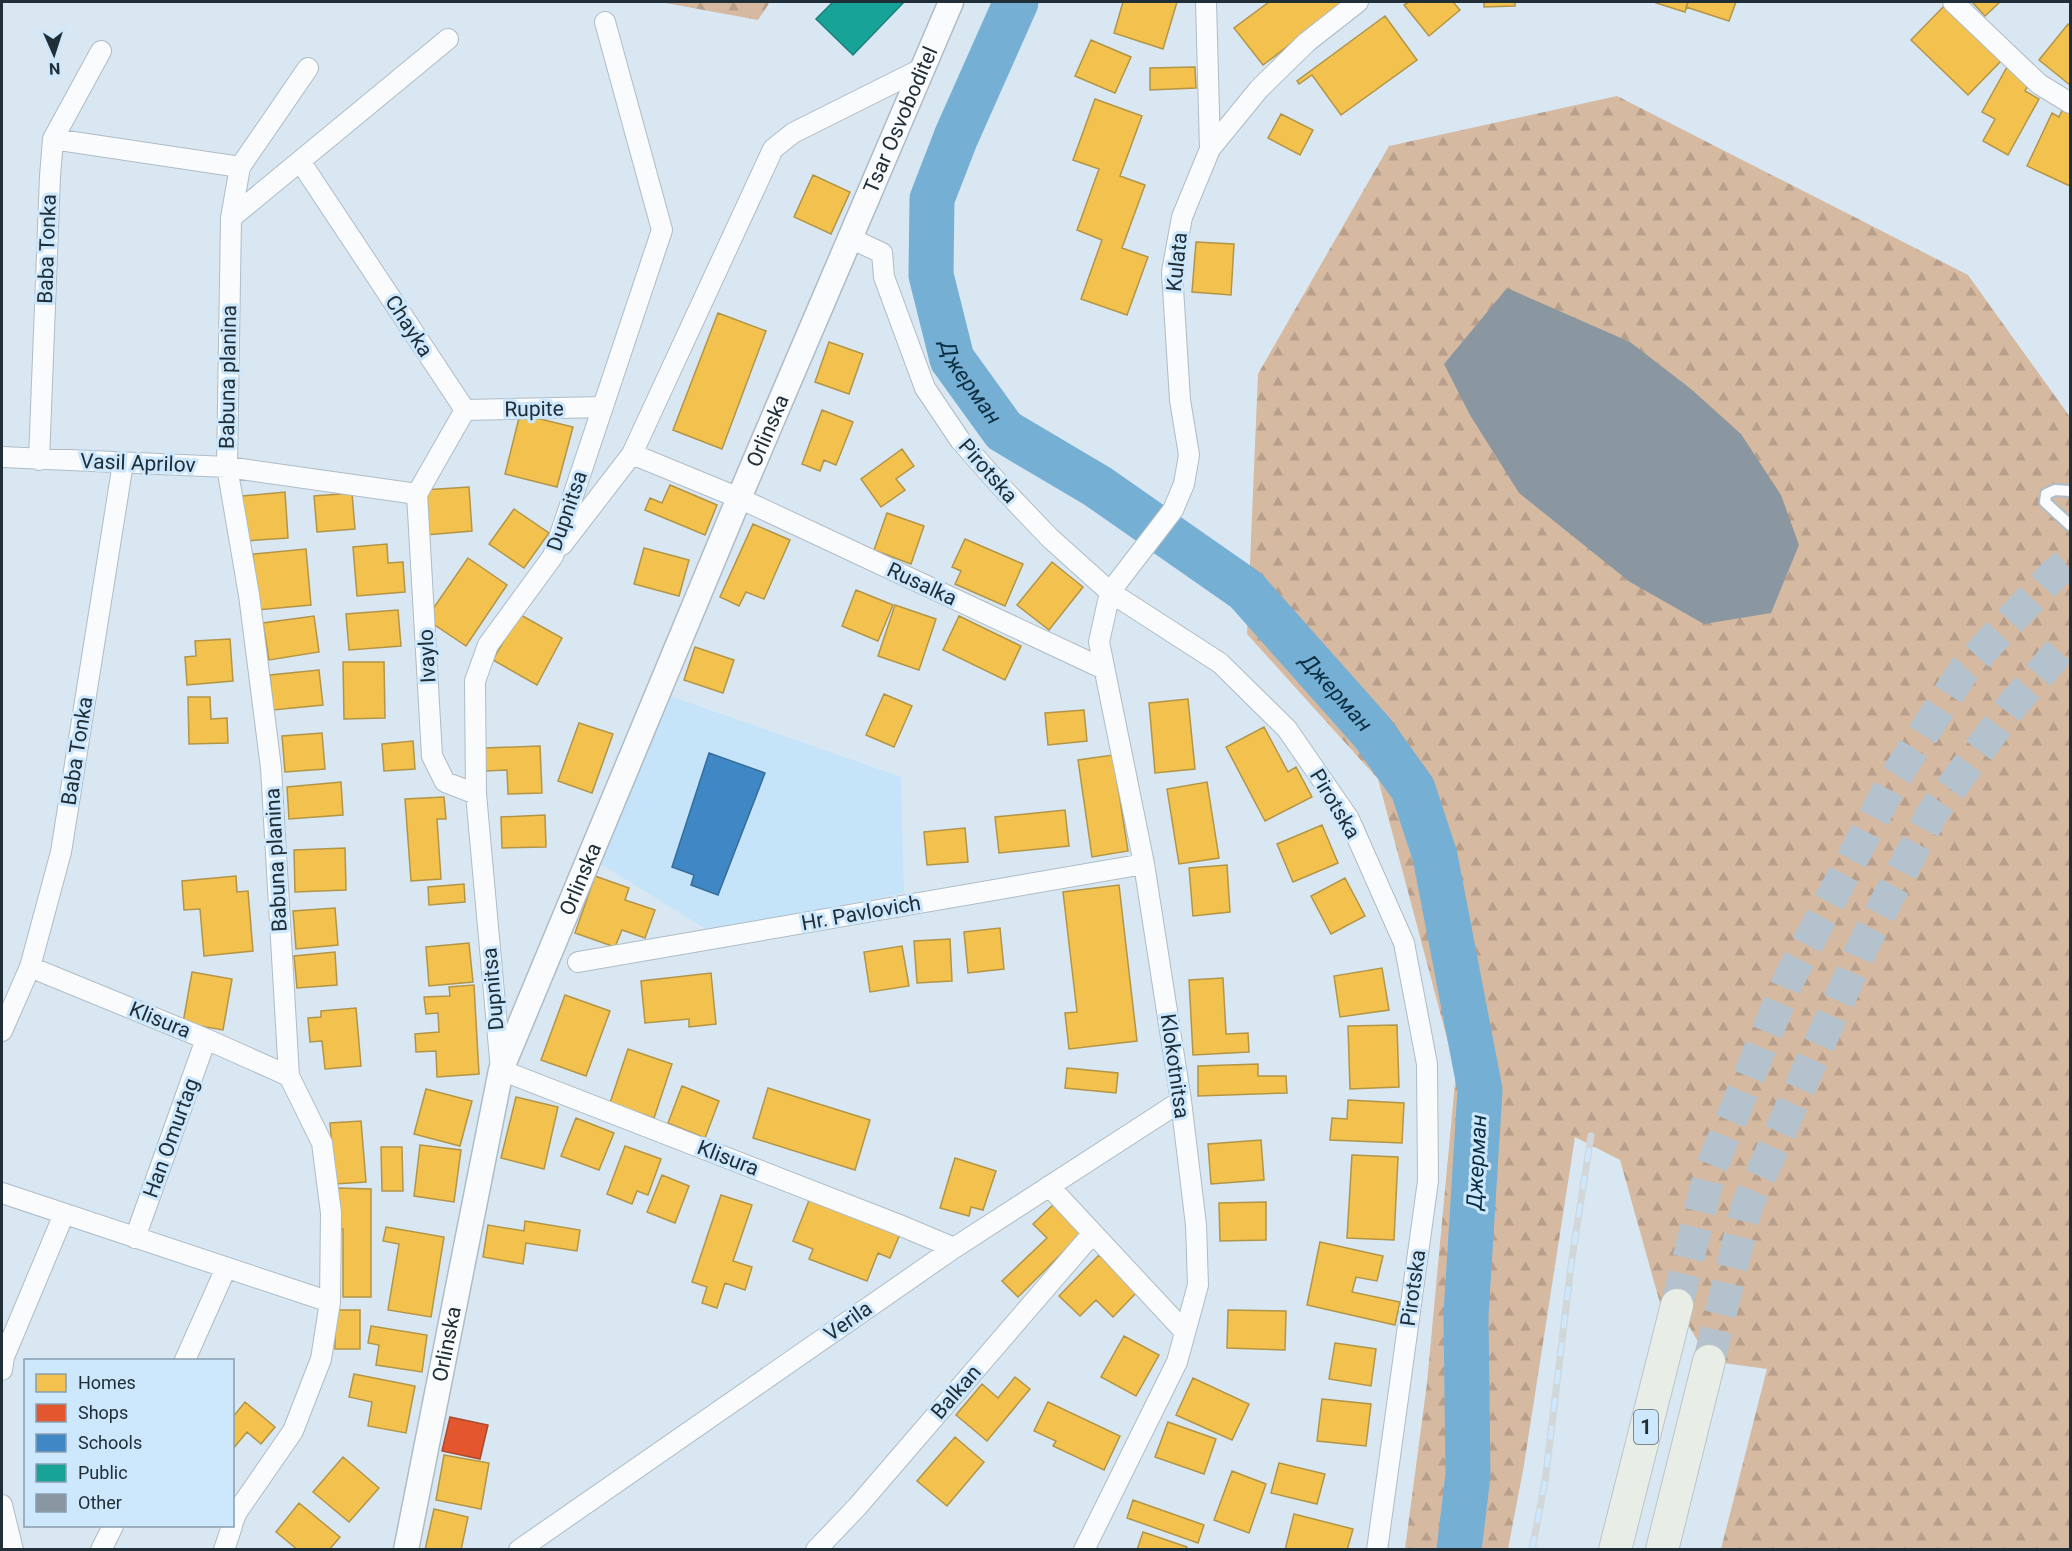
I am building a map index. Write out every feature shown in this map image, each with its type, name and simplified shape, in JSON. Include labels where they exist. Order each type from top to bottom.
[{"type":"main road","name":"1","points":[[1615,1550],[1677,1305]]},
{"type":"main road","name":"1","points":[[1662,1550],[1709,1361]]},
{"type":"street","name":"Tsar Osvoboditel","points":[[850,238],[951,2]]},
{"type":"street","points":[[1206,2],[1210,149]]},
{"type":"street","name":"Kulata","points":[[1126,571],[1173,510],[1184,484],[1189,455],[1180,400],[1172,272],[1182,217],[1210,149],[1259,89],[1307,42],[1358,2]]},
{"type":"street","points":[[1953,2],[2039,84],[2070,103]]},
{"type":"street","name":"Dupnitsa","points":[[501,1070],[476,794],[475,681],[488,645],[553,556],[662,230],[605,22]]},
{"type":"street","points":[[231,218],[448,39]]},
{"type":"street","name":"Baba Tonka","points":[[39,460],[53,140],[102,51]]},
{"type":"street","points":[[53,140],[240,166],[308,68]]},
{"type":"street","points":[[553,556],[632,454],[773,149],[793,133],[923,68]]},
{"type":"street","name":"Chayka","points":[[300,161],[465,410]]},
{"type":"street","name":"Babuna planina","points":[[234,1520],[237,1512],[293,1431],[321,1359],[330,1302],[331,1213],[322,1143],[289,1076],[271,768],[249,595],[227,466],[231,218],[240,166]]},
{"type":"street","name":"Orlinska","points":[[406,1550],[501,1070],[850,238]]},
{"type":"street","name":"Pirotska","points":[[850,238],[882,253],[884,277],[926,388],[960,440],[1006,492],[1050,538],[1110,592],[1220,663],[1287,729],[1349,819],[1404,943],[1426,1064],[1428,1181],[1377,1550]]},
{"type":"street","name":"Rupite","points":[[465,410],[603,407]]},
{"type":"street","points":[[417,494],[465,410]]},
{"type":"street","name":"Rusalka","points":[[632,454],[740,498],[1104,669]]},
{"type":"street","name":"Vasil Aprilov","points":[[2,458],[227,466],[417,494]]},
{"type":"street","name":"Baba Tonka","points":[[2,1031],[30,967],[61,852],[123,463]]},
{"type":"street","name":"Ivaylo","points":[[417,494],[432,756],[445,782],[476,794]]},
{"type":"street","name":"Klokotnitsa","points":[[1084,1550],[1177,1362],[1198,1284],[1196,1225],[1181,1101],[1144,864],[1099,642],[1110,592],[1126,571]]},
{"type":"street","name":"Hr. Pavlovich","points":[[578,962],[1144,864]]},
{"type":"street","name":"Klisura","points":[[30,967],[206,1039],[289,1076]]},
{"type":"street","name":"Han Omurtag","points":[[135,1238],[206,1039]]},
{"type":"street","name":"Klisura","points":[[501,1070],[954,1248]]},
{"type":"street","name":"Verila","points":[[519,1550],[954,1248],[1181,1101]]},
{"type":"street","points":[[1049,1186],[1185,1332]]},
{"type":"street","points":[[2,1193],[330,1302]]},
{"type":"street","points":[[2,1370],[4,1357],[64,1214]]},
{"type":"street","name":"Balkan","points":[[816,1550],[857,1507],[1093,1233]]},
{"type":"street","points":[[185,1359],[226,1268]]},
{"type":"street","points":[[2,1505],[13,1550]]},
{"type":"street","points":[[101,1550],[112,1527]]},
{"type":"street","name":"Babuna planina","points":[[224,1550],[231,1527]]},
{"type":"lane","points":[[2070,491],[2055,490],[2046,494],[2045,502],[2070,525]]},
{"type":"shaded area","points":[[670,696],[901,777],[904,893],[709,931],[599,863]]},
{"type":"green space","points":[[660,2],[770,2],[758,20]]},
{"type":"green space","points":[[1617,96],[1968,275],[2070,417],[2070,1549],[1721,1549],[1767,1369],[1709,1361],[1677,1305],[1660,1303],[1620,1160],[1575,1137],[1524,1465],[1508,1549],[1405,1549],[1427,1383],[1456,1072],[1378,779],[1247,634],[1258,374],[1389,146]]},
{"type":"building: Homes","points":[[1123,2],[1177,2],[1163,49],[1114,33]]},
{"type":"building: Homes","points":[[1269,2],[1346,2],[1263,65],[1234,28]]},
{"type":"building: Homes","points":[[1409,2],[1453,2],[1460,10],[1429,36],[1404,5]]},
{"type":"building: Homes","points":[[1484,2],[1515,2],[1515,6],[1484,7]]},
{"type":"building: Homes","points":[[1656,2],[1688,2],[1685,12]]},
{"type":"building: Homes","points":[[1688,2],[1736,2],[1729,21],[1686,7]]},
{"type":"building: Homes","points":[[1972,2],[2000,2],[1985,16]]},
{"type":"building: Homes","points":[[1945,5],[2002,60],[1968,95],[1911,40]]},
{"type":"building: Homes","points":[[1385,16],[1417,60],[1341,115],[1312,75],[1299,84],[1297,81]]},
{"type":"building: Homes","points":[[2068,24],[2070,26],[2070,85],[2039,60]]},
{"type":"building: Homes","points":[[1091,40],[1131,57],[1115,93],[1075,76]]},
{"type":"building: Homes","points":[[1195,67],[1196,88],[1150,90],[1150,68]]},
{"type":"building: Homes","points":[[2007,67],[2031,80],[2025,91],[2039,99],[2008,155],[1983,141],[1995,119],[1982,112]]},
{"type":"building: Homes","points":[[1095,99],[1142,116],[1120,176],[1145,185],[1122,248],[1148,257],[1127,315],[1081,299],[1102,240],[1077,230],[1099,169],[1073,160]]},
{"type":"building: Homes","points":[[2064,106],[2070,109],[2070,186],[2027,166],[2052,113],[2059,117]]},
{"type":"building: Homes","points":[[1281,114],[1313,130],[1300,155],[1268,138]]},
{"type":"building: Homes","points":[[813,175],[850,192],[831,234],[794,217]]},
{"type":"building: Homes","points":[[1196,242],[1234,244],[1231,295],[1192,292]]},
{"type":"building: Homes","points":[[718,313],[766,331],[722,449],[673,430]]},
{"type":"building: Homes","points":[[829,342],[863,354],[849,394],[815,382]]},
{"type":"building: Homes","points":[[822,410],[853,422],[836,465],[824,460],[820,471],[802,464]]},
{"type":"building: Homes","points":[[520,414],[573,427],[557,487],[505,474]]},
{"type":"building: Homes","points":[[902,449],[914,466],[896,479],[905,490],[881,507],[861,479]]},
{"type":"building: Homes","points":[[670,485],[717,505],[705,535],[645,510],[650,498],[662,503]]},
{"type":"building: Homes","points":[[469,487],[472,531],[426,535],[423,490]]},
{"type":"building: Homes","points":[[285,492],[288,538],[245,541],[242,496]]},
{"type":"building: Homes","points":[[352,493],[355,529],[317,532],[314,496]]},
{"type":"building: Homes","points":[[514,509],[549,533],[524,568],[489,544]]},
{"type":"building: Homes","points":[[887,513],[924,526],[911,564],[874,550]]},
{"type":"building: Homes","points":[[753,524],[790,540],[764,599],[746,592],[739,606],[720,597]]},
{"type":"building: Homes","points":[[965,539],[1023,564],[1005,606],[955,584],[961,571],[952,567]]},
{"type":"building: Homes","points":[[387,544],[388,563],[403,562],[405,592],[357,596],[353,547]]},
{"type":"building: Homes","points":[[644,548],[689,560],[679,596],[634,584]]},
{"type":"building: Homes","points":[[306,549],[311,605],[257,610],[253,554]]},
{"type":"building: Homes","points":[[468,558],[507,585],[466,646],[426,619]]},
{"type":"building: Homes","points":[[1052,562],[1083,587],[1049,630],[1017,605]]},
{"type":"building: Homes","points":[[856,590],[893,605],[878,641],[842,626]]},
{"type":"building: Homes","points":[[895,605],[936,619],[919,670],[878,656]]},
{"type":"building: Homes","points":[[398,610],[401,646],[349,650],[346,614]]},
{"type":"building: Homes","points":[[519,614],[562,638],[537,685],[493,660]]},
{"type":"building: Homes","points":[[314,616],[319,652],[269,660],[263,623]]},
{"type":"building: Homes","points":[[959,616],[1021,646],[1005,680],[943,650]]},
{"type":"building: Homes","points":[[230,639],[233,681],[187,685],[185,657],[196,656],[195,641]]},
{"type":"building: Homes","points":[[695,647],[734,660],[723,693],[684,680]]},
{"type":"building: Homes","points":[[343,662],[384,662],[385,718],[344,719]]},
{"type":"building: Homes","points":[[319,670],[323,705],[273,710],[270,675]]},
{"type":"building: Homes","points":[[884,694],[912,706],[894,747],[866,735]]},
{"type":"building: Homes","points":[[188,697],[210,697],[211,719],[227,718],[228,743],[189,744]]},
{"type":"building: Homes","points":[[1188,699],[1195,769],[1155,773],[1149,703]]},
{"type":"building: Homes","points":[[1084,710],[1087,741],[1048,745],[1045,713]]},
{"type":"building: Homes","points":[[579,723],[613,734],[592,793],[558,781]]},
{"type":"building: Homes","points":[[1264,727],[1288,772],[1296,767],[1312,797],[1265,821],[1226,747]]},
{"type":"building: Homes","points":[[322,733],[325,769],[285,772],[282,736]]},
{"type":"building: Homes","points":[[413,741],[415,769],[384,771],[382,744]]},
{"type":"building: Homes","points":[[540,746],[542,793],[508,794],[507,770],[485,771],[485,748]]},
{"type":"building: Homes","points":[[1113,755],[1128,851],[1092,857],[1078,760]]},
{"type":"building: Homes","points":[[341,782],[343,815],[289,819],[287,787]]},
{"type":"building: Homes","points":[[1207,782],[1219,858],[1179,864],[1167,789]]},
{"type":"building: Homes","points":[[444,797],[446,819],[437,819],[441,879],[411,881],[405,799]]},
{"type":"building: Homes","points":[[1065,810],[1069,846],[999,853],[995,817]]},
{"type":"building: Homes","points":[[545,815],[546,847],[502,848],[501,817]]},
{"type":"building: Homes","points":[[1322,825],[1338,863],[1293,882],[1277,844]]},
{"type":"building: Homes","points":[[965,828],[968,862],[927,865],[924,832]]},
{"type":"building: Homes","points":[[345,848],[346,890],[295,892],[294,850]]},
{"type":"building: Homes","points":[[1227,865],[1230,912],[1193,916],[1189,868]]},
{"type":"building: Homes","points":[[236,876],[237,892],[248,891],[253,951],[204,956],[200,909],[184,910],[182,881]]},
{"type":"building: Homes","points":[[595,876],[629,888],[625,900],[655,910],[645,938],[622,930],[615,947],[575,933]]},
{"type":"building: Homes","points":[[1345,878],[1365,916],[1331,934],[1311,896]]},
{"type":"building: Homes","points":[[464,884],[465,902],[429,905],[428,887]]},
{"type":"building: Homes","points":[[1119,885],[1137,1041],[1069,1049],[1065,1013],[1077,1012],[1063,892]]},
{"type":"building: Homes","points":[[335,908],[338,945],[296,949],[293,911]]},
{"type":"building: Homes","points":[[1000,928],[1004,969],[968,973],[964,932]]},
{"type":"building: Homes","points":[[950,939],[952,981],[917,983],[914,941]]},
{"type":"building: Homes","points":[[469,943],[473,982],[429,986],[426,947]]},
{"type":"building: Homes","points":[[902,946],[909,986],[870,992],[864,952]]},
{"type":"building: Homes","points":[[335,952],[337,985],[297,988],[294,956]]},
{"type":"building: Homes","points":[[1382,968],[1389,1010],[1340,1017],[1334,976]]},
{"type":"building: Homes","points":[[192,972],[232,979],[223,1030],[183,1023]]},
{"type":"building: Homes","points":[[711,973],[716,1024],[689,1027],[689,1019],[645,1023],[641,981]]},
{"type":"building: Homes","points":[[1223,978],[1226,1034],[1248,1033],[1249,1052],[1193,1055],[1189,980]]},
{"type":"building: Homes","points":[[474,985],[479,1074],[437,1077],[436,1051],[416,1052],[415,1034],[439,1032],[438,1013],[426,1014],[424,997],[450,996],[449,987]]},
{"type":"building: Homes","points":[[565,995],[610,1011],[586,1076],[541,1060]]},
{"type":"building: Homes","points":[[356,1008],[361,1066],[325,1069],[322,1041],[310,1042],[308,1018],[321,1017],[321,1011]]},
{"type":"building: Homes","points":[[1397,1025],[1399,1087],[1350,1089],[1348,1026]]},
{"type":"building: Homes","points":[[628,1049],[672,1064],[654,1118],[610,1103]]},
{"type":"building: Homes","points":[[1258,1064],[1258,1076],[1286,1076],[1287,1093],[1198,1096],[1198,1066]]},
{"type":"building: Homes","points":[[1067,1068],[1118,1073],[1116,1093],[1065,1088]]},
{"type":"building: Homes","points":[[682,1086],[719,1101],[705,1138],[668,1123]]},
{"type":"building: Homes","points":[[768,1088],[870,1120],[855,1170],[753,1138]]},
{"type":"building: Homes","points":[[426,1089],[472,1101],[460,1146],[414,1134]]},
{"type":"building: Homes","points":[[516,1097],[558,1107],[544,1169],[501,1158]]},
{"type":"building: Homes","points":[[1348,1100],[1404,1103],[1402,1143],[1330,1140],[1332,1118],[1347,1119]]},
{"type":"building: Homes","points":[[576,1118],[614,1133],[599,1170],[561,1156]]},
{"type":"building: Homes","points":[[361,1121],[366,1182],[335,1184],[330,1123]]},
{"type":"building: Homes","points":[[1261,1140],[1264,1180],[1211,1184],[1208,1144]]},
{"type":"building: Homes","points":[[420,1145],[461,1150],[454,1202],[414,1196]]},
{"type":"building: Homes","points":[[625,1146],[661,1159],[648,1195],[637,1191],[632,1204],[607,1194]]},
{"type":"building: Homes","points":[[381,1147],[402,1147],[403,1191],[382,1191]]},
{"type":"building: Homes","points":[[1352,1155],[1398,1157],[1394,1240],[1347,1238]]},
{"type":"building: Homes","points":[[955,1158],[996,1171],[983,1210],[971,1207],[969,1216],[940,1208]]},
{"type":"building: Homes","points":[[662,1175],[689,1186],[675,1223],[647,1212]]},
{"type":"building: Homes","points":[[337,1188],[371,1189],[371,1297],[343,1297],[343,1229],[337,1229]]},
{"type":"building: Homes","points":[[721,1195],[752,1205],[733,1261],[752,1267],[745,1290],[725,1283],[717,1308],[702,1303],[707,1287],[692,1282]]},
{"type":"building: Homes","points":[[810,1198],[900,1234],[890,1258],[878,1253],[867,1281],[809,1259],[813,1249],[793,1241]]},
{"type":"building: Homes","points":[[1266,1202],[1266,1240],[1220,1241],[1219,1203]]},
{"type":"building: Homes","points":[[1054,1204],[1082,1233],[1018,1297],[1002,1281],[1047,1238],[1033,1224]]},
{"type":"building: Homes","points":[[525,1221],[580,1230],[577,1251],[526,1243],[523,1264],[483,1257],[488,1225],[524,1231]]},
{"type":"building: Homes","points":[[386,1227],[444,1237],[431,1317],[388,1310],[399,1244],[383,1241]]},
{"type":"building: Homes","points":[[1320,1242],[1383,1256],[1377,1281],[1356,1277],[1352,1292],[1400,1302],[1395,1325],[1307,1305]]},
{"type":"building: Homes","points":[[1099,1255],[1137,1292],[1113,1317],[1096,1300],[1080,1316],[1059,1296]]},
{"type":"building: Homes","points":[[335,1310],[360,1310],[360,1349],[335,1349]]},
{"type":"building: Homes","points":[[1228,1310],[1286,1311],[1285,1350],[1227,1348]]},
{"type":"building: Homes","points":[[371,1326],[427,1335],[422,1372],[376,1365],[379,1345],[368,1343]]},
{"type":"building: Homes","points":[[1124,1336],[1159,1355],[1136,1396],[1101,1377]]},
{"type":"building: Homes","points":[[1335,1343],[1376,1349],[1371,1386],[1329,1379]]},
{"type":"building: Homes","points":[[354,1374],[415,1386],[406,1433],[368,1426],[372,1402],[349,1397]]},
{"type":"building: Homes","points":[[1015,1377],[1030,1389],[987,1441],[956,1415],[982,1384],[998,1398]]},
{"type":"building: Homes","points":[[1193,1378],[1249,1404],[1232,1440],[1176,1415]]},
{"type":"building: Homes","points":[[1322,1399],[1371,1404],[1366,1446],[1317,1441]]},
{"type":"building: Homes","points":[[245,1402],[275,1427],[261,1444],[247,1432],[234,1448],[234,1416]]},
{"type":"building: Homes","points":[[1048,1402],[1120,1436],[1104,1470],[1053,1446],[1056,1441],[1034,1431]]},
{"type":"building: Homes","points":[[1168,1422],[1216,1439],[1204,1474],[1155,1457]]},
{"type":"building: Homes","points":[[955,1437],[984,1462],[947,1506],[917,1481]]},
{"type":"building: Homes","points":[[444,1455],[489,1463],[481,1509],[436,1500]]},
{"type":"building: Homes","points":[[343,1457],[379,1488],[349,1522],[313,1492]]},
{"type":"building: Homes","points":[[1279,1463],[1325,1474],[1317,1504],[1271,1493]]},
{"type":"building: Homes","points":[[1232,1471],[1266,1484],[1249,1533],[1214,1520]]},
{"type":"building: Homes","points":[[1133,1500],[1204,1525],[1198,1543],[1127,1518]]},
{"type":"building: Homes","points":[[299,1503],[340,1537],[329,1550],[298,1550],[276,1532]]},
{"type":"building: Homes","points":[[434,1509],[468,1517],[461,1550],[425,1550]]},
{"type":"building: Homes","points":[[1294,1514],[1353,1529],[1347,1550],[1285,1550]]},
{"type":"building: Homes","points":[[1143,1532],[1187,1547],[1186,1550],[1137,1550]]},
{"type":"building: Shops","points":[[450,1417],[488,1425],[480,1459],[442,1451]]},
{"type":"building: Schools","points":[[709,753],[765,773],[718,895],[691,885],[694,875],[672,867]]},
{"type":"building: Public","points":[[833,2],[904,2],[853,55],[816,19]]},
{"type":"building: Other","points":[[1507,288],[1630,342],[1691,389],[1741,434],[1781,495],[1799,545],[1771,613],[1704,624],[1630,582],[1519,493],[1470,415],[1444,364]]},
{"type":"waterway","name":"Джерман","points":[[1016,2],[956,137],[932,199],[931,275],[952,359],[1004,431],[1097,486],[1246,590],[1373,733],[1413,789],[1435,856],[1480,1090],[1466,1315],[1468,1475],[1459,1550]]},
{"type":"tunnel","points":[[1677,1305],[1710,1171],[1789,979],[1893,781],[1964,670],[2052,576],[2070,562]]},
{"type":"tunnel","points":[[1709,1361],[1747,1206],[1865,942],[1933,812],[2015,702],[2070,639]]},
{"type":"railway","points":[[1532,1550],[1545,1481],[1572,1258],[1591,1136]]}]
